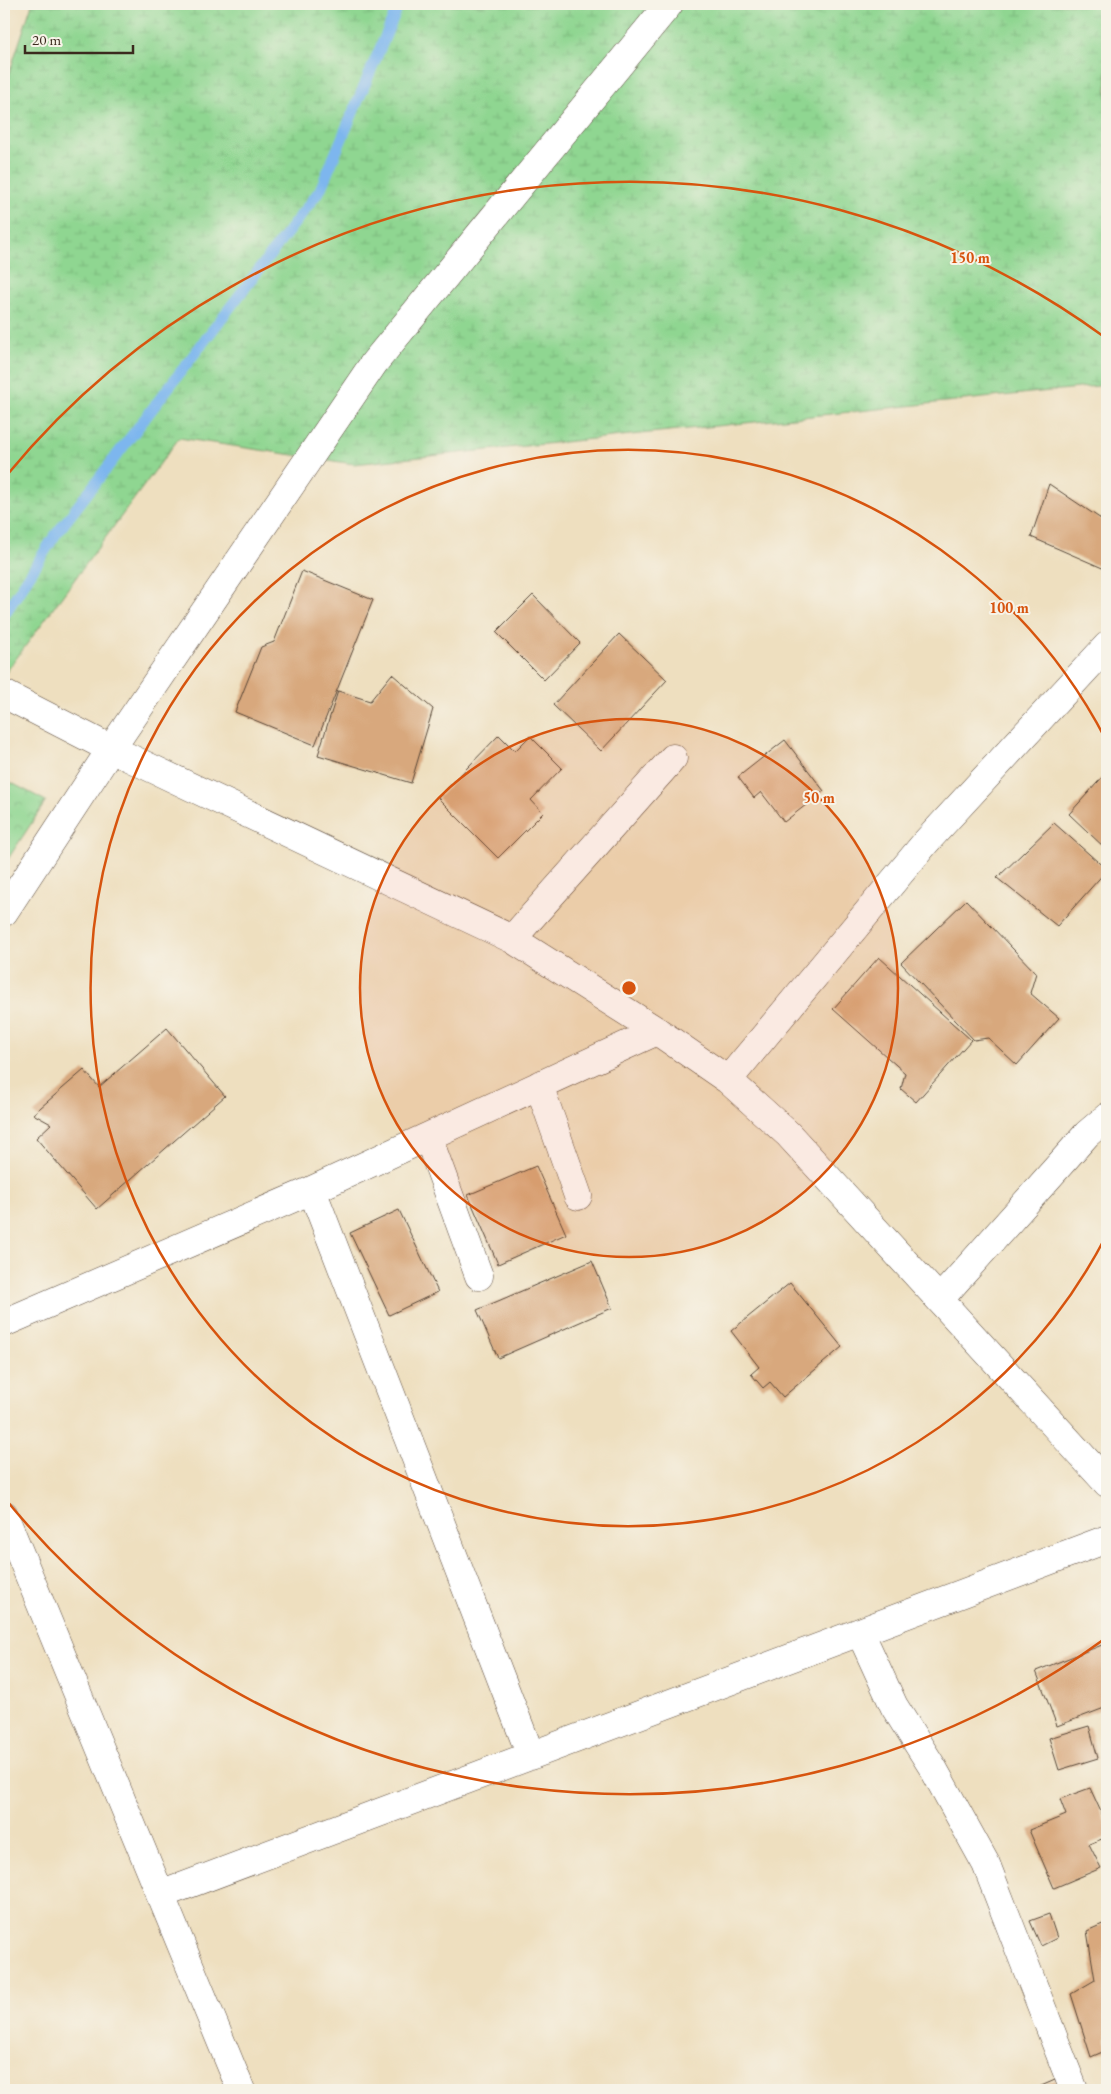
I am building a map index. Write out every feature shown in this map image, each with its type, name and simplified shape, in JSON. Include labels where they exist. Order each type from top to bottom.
[{"type":"street","points":[[4,912],[112,749],[374,363],[670,4]]},
{"type":"street","points":[[728,1080],[926,842],[1107,646]]},
{"type":"street","points":[[4,694],[112,749],[512,938],[728,1080],[788,1134],[1107,1483]]},
{"type":"street","points":[[512,938],[673,758]]},
{"type":"street","points":[[4,1323],[312,1190],[656,1031]]},
{"type":"street","points":[[539,1085],[578,1196]]},
{"type":"street","points":[[940,1299],[1087,1134],[1107,1117]]},
{"type":"street","points":[[428,1137],[479,1276]]},
{"type":"street","points":[[312,1190],[532,1756]]},
{"type":"street","points":[[4,1515],[241,2090]]},
{"type":"street","points":[[160,1895],[1107,1539]]},
{"type":"street","points":[[860,1632],[894,1706],[933,1768],[986,1864],[1074,2090]]},
{"type":"green space","points":[[32,4],[1107,4],[1107,385],[354,464],[179,438],[4,675],[4,89]]},
{"type":"green space","points":[[4,779],[46,801],[4,865]]},
{"type":"building","points":[[1049,484],[1107,523],[1107,570],[1031,537]]},
{"type":"building","points":[[302,571],[373,600],[315,745],[235,712],[261,647],[274,642]]},
{"type":"building","points":[[533,595],[580,643],[544,680],[496,632]]},
{"type":"building","points":[[619,634],[667,680],[601,751],[553,705]]},
{"type":"building","points":[[392,674],[433,709],[411,783],[318,755],[338,691],[370,701]]},
{"type":"building","points":[[499,735],[515,751],[530,736],[562,768],[531,800],[543,813],[498,858],[438,798]]},
{"type":"building","points":[[785,740],[824,791],[784,822],[761,792],[754,798],[738,777]]},
{"type":"building","points":[[1107,772],[1107,850],[1069,814]]},
{"type":"building","points":[[1054,823],[1107,870],[1057,926],[997,878]]},
{"type":"building","points":[[966,900],[1036,973],[1030,993],[1059,1018],[1017,1065],[988,1038],[974,1040],[901,963]]},
{"type":"building","points":[[879,957],[971,1040],[916,1102],[901,1089],[905,1073],[833,1009]]},
{"type":"building","points":[[167,1028],[225,1096],[97,1209],[36,1138],[51,1124],[33,1114],[84,1070],[99,1087]]},
{"type":"building","points":[[536,1166],[566,1234],[498,1264],[468,1195]]},
{"type":"building","points":[[399,1210],[438,1292],[389,1315],[350,1233]]},
{"type":"building","points":[[592,1261],[612,1308],[498,1358],[477,1310]]},
{"type":"building","points":[[790,1283],[842,1347],[783,1397],[770,1382],[763,1388],[751,1374],[759,1367],[731,1331]]},
{"type":"building","points":[[1107,1643],[1107,1707],[1057,1726],[1036,1671]]},
{"type":"building","points":[[1089,1726],[1098,1758],[1059,1770],[1049,1738]]},
{"type":"building","points":[[1090,1788],[1107,1825],[1107,1837],[1089,1844],[1101,1868],[1054,1888],[1029,1830],[1066,1815],[1060,1799]]},
{"type":"building","points":[[1049,1914],[1057,1938],[1041,1946],[1030,1921]]},
{"type":"building","points":[[1107,1922],[1107,2050],[1091,2057],[1071,1994],[1095,1980],[1087,1931]]},
{"type":"building","points":[[1055,2080],[1060,2090],[1032,2090]]},
{"type":"waterway","points":[[4,615],[54,537],[320,190],[399,4]]}]
